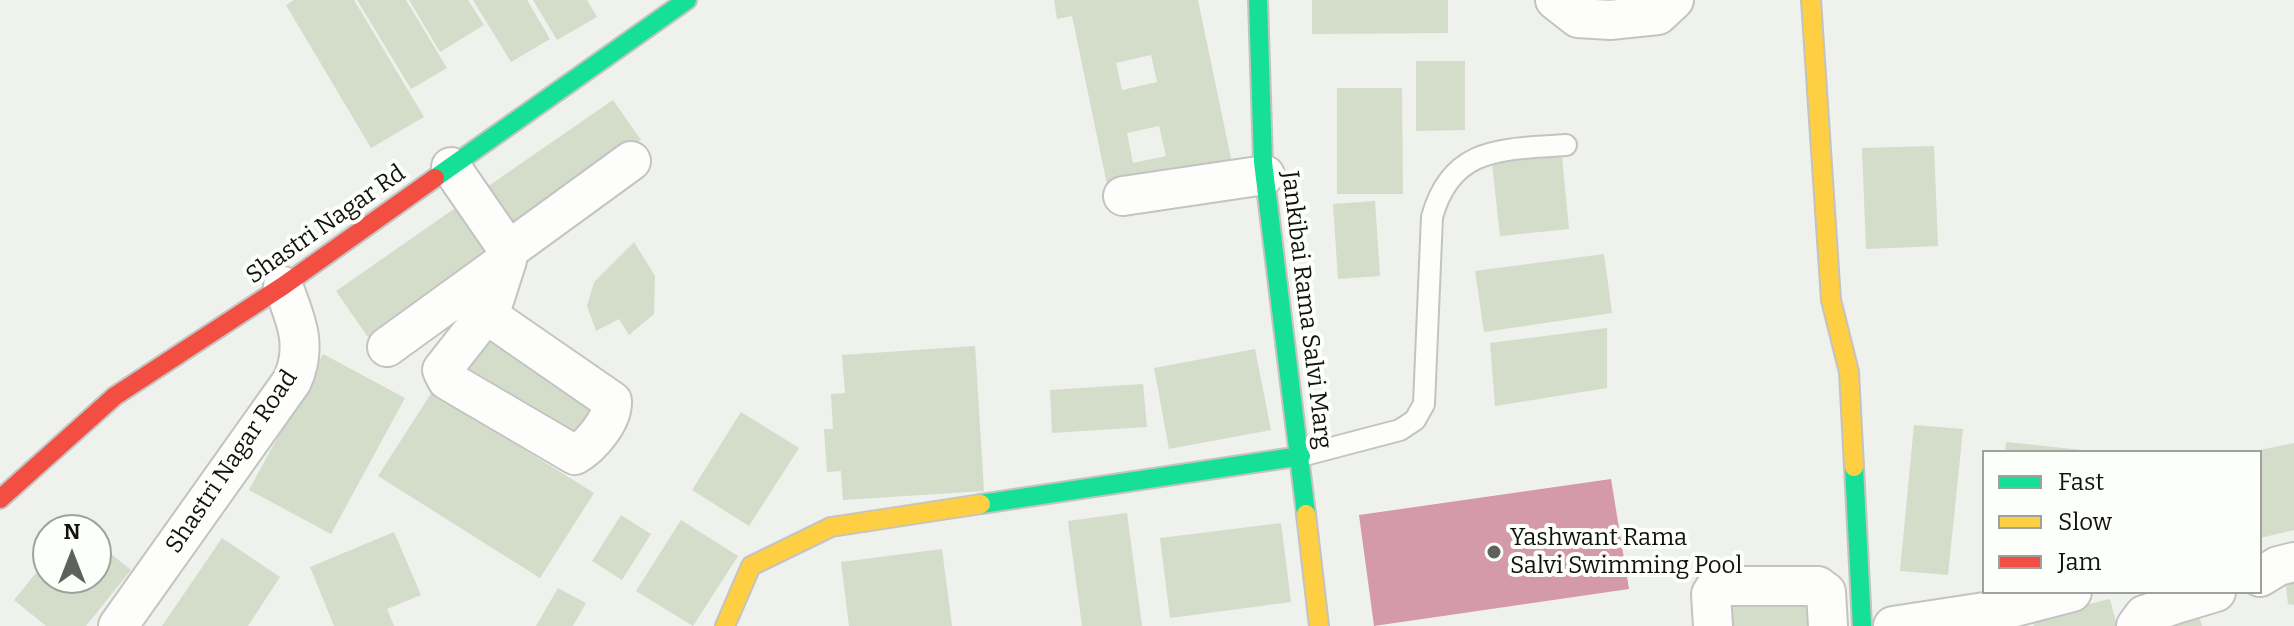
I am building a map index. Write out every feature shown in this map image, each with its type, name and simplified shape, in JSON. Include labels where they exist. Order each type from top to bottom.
[{"type":"street","name":"Shastri Nagar Rd","points":[[0,499],[115,396],[283,286],[687,0]]},
{"type":"street","name":"Jankibai Rama Salvi Marg","points":[[1258,0],[1265,175],[1319,626]]},
{"type":"street","points":[[1555,0],[1578,18],[1610,20],[1658,15],[1674,0]]},
{"type":"street","points":[[1811,0],[1831,300],[1849,372],[1862,626]]},
{"type":"street","points":[[387,347],[631,161]]},
{"type":"street","points":[[451,167],[504,244],[506,256],[492,307],[486,314]]},
{"type":"street","points":[[1123,196],[1265,175]]},
{"type":"street","name":"Shastri Nagar Road","points":[[118,626],[292,381],[299,364],[301,333],[283,286]]},
{"type":"street","points":[[725,626],[751,566],[831,527],[1301,456]]},
{"type":"street","points":[[2262,576],[2278,566],[2294,562]]},
{"type":"street","points":[[1713,626],[1711,594],[1716,586],[1818,586],[1826,592],[1828,626]]},
{"type":"street","points":[[1893,626],[2013,617],[2067,594]]},
{"type":"street","points":[[2136,626],[2144,615],[2197,602]]},
{"type":"lane","points":[[1301,456],[1400,430],[1415,420],[1424,404],[1432,217],[1438,196],[1451,174],[1472,159],[1497,151],[1566,145]]},
{"type":"shaded area","name":"Yashwant Rama Salvi Swimming Pool","points":[[1611,479],[1629,589],[1374,626],[1359,515]]},
{"type":"building","points":[[294,0],[354,0],[424,117],[371,148],[286,5]]},
{"type":"building","points":[[357,0],[406,0],[447,68],[411,89]]},
{"type":"building","points":[[409,0],[468,0],[484,25],[440,52]]},
{"type":"building","points":[[473,0],[527,0],[550,39],[511,62]]},
{"type":"building","points":[[533,0],[587,0],[597,17],[557,40]]},
{"type":"building","points":[[1054,0],[1198,0],[1233,168],[1109,194],[1072,16],[1057,19]],"holes":[[[1151,55],[1157,82],[1122,90],[1116,63]],[[1159,126],[1166,156],[1133,163],[1127,133]]]},
{"type":"building","points":[[1312,0],[1448,0],[1448,33],[1312,34]]},
{"type":"building","points":[[1416,61],[1465,61],[1465,130],[1416,131]]},
{"type":"building","points":[[1337,88],[1402,88],[1403,194],[1337,194]]},
{"type":"building","points":[[613,100],[641,140],[512,230],[484,189]]},
{"type":"building","points":[[1934,146],[1938,246],[1866,249],[1862,148]]},
{"type":"building","points":[[1562,156],[1569,229],[1500,236],[1492,163]]},
{"type":"building","points":[[1375,201],[1380,276],[1338,279],[1333,204]]},
{"type":"building","points":[[464,202],[500,254],[372,343],[336,291]]},
{"type":"building","points":[[634,242],[655,276],[654,314],[629,335],[619,319],[596,331],[587,306],[594,282]]},
{"type":"building","points":[[1604,254],[1612,313],[1484,332],[1475,271]]},
{"type":"building","points":[[484,326],[605,407],[579,448],[451,374]]},
{"type":"building","points":[[1607,328],[1607,388],[1495,406],[1490,343]]},
{"type":"building","points":[[975,346],[984,491],[843,500],[841,471],[827,472],[824,429],[833,429],[831,394],[845,393],[842,355]]},
{"type":"building","points":[[1255,349],[1271,430],[1169,449],[1154,368]]},
{"type":"building","points":[[323,354],[405,398],[331,534],[249,490]]},
{"type":"building","points":[[1143,384],[1147,427],[1052,433],[1050,390]]},
{"type":"building","points":[[432,392],[594,493],[540,578],[378,476]]},
{"type":"building","points":[[741,412],[799,448],[749,526],[692,490]]},
{"type":"building","points":[[1914,425],[1963,429],[1948,575],[1900,571]]},
{"type":"building","points":[[2006,442],[2083,450],[2005,450]]},
{"type":"building","points":[[2294,443],[2294,530],[2262,538],[2262,450]]},
{"type":"building","points":[[1127,513],[1142,626],[1082,626],[1068,521]]},
{"type":"building","points":[[621,515],[651,534],[622,580],[592,561]]},
{"type":"building","points":[[681,520],[738,556],[693,626],[636,591]]},
{"type":"building","points":[[1281,523],[1291,602],[1170,618],[1160,538]]},
{"type":"building","points":[[394,532],[421,595],[387,609],[394,626],[334,626],[310,567]]},
{"type":"building","points":[[222,538],[280,577],[248,626],[162,626]]},
{"type":"building","points":[[942,549],[952,626],[849,626],[841,562]]},
{"type":"building","points":[[112,555],[131,570],[112,594]]},
{"type":"building","points":[[2294,568],[2294,605],[2288,604],[2284,569]]},
{"type":"building","points":[[32,578],[32,594],[112,594],[86,626],[46,626],[14,600]]},
{"type":"building","points":[[558,588],[586,603],[573,626],[536,626]]},
{"type":"building","points":[[1821,596],[1821,626],[1723,626],[1723,597]]},
{"type":"building","points":[[2110,599],[2117,626],[2034,626],[2032,618]]},
{"type":"building","points":[[2197,610],[2202,626],[2150,626]]},
{"type":"traffic: fast","points":[[435,178],[687,0]]},
{"type":"traffic: fast","points":[[1258,0],[1263,162],[1306,514]]},
{"type":"traffic: fast","points":[[981,504],[1301,456]]},
{"type":"traffic: fast","points":[[1854,467],[1862,626]]},
{"type":"traffic: slow","points":[[1811,0],[1831,300],[1849,372],[1854,467]]},
{"type":"traffic: slow","points":[[725,626],[751,566],[831,527],[981,504]]},
{"type":"traffic: slow","points":[[1306,514],[1319,626]]},
{"type":"traffic: jam","points":[[0,499],[115,396],[283,286],[435,178]]},
{"type":"place","name":"Yashwant Rama Salvi Swimming Pool","points":[[1494,552]]}]
